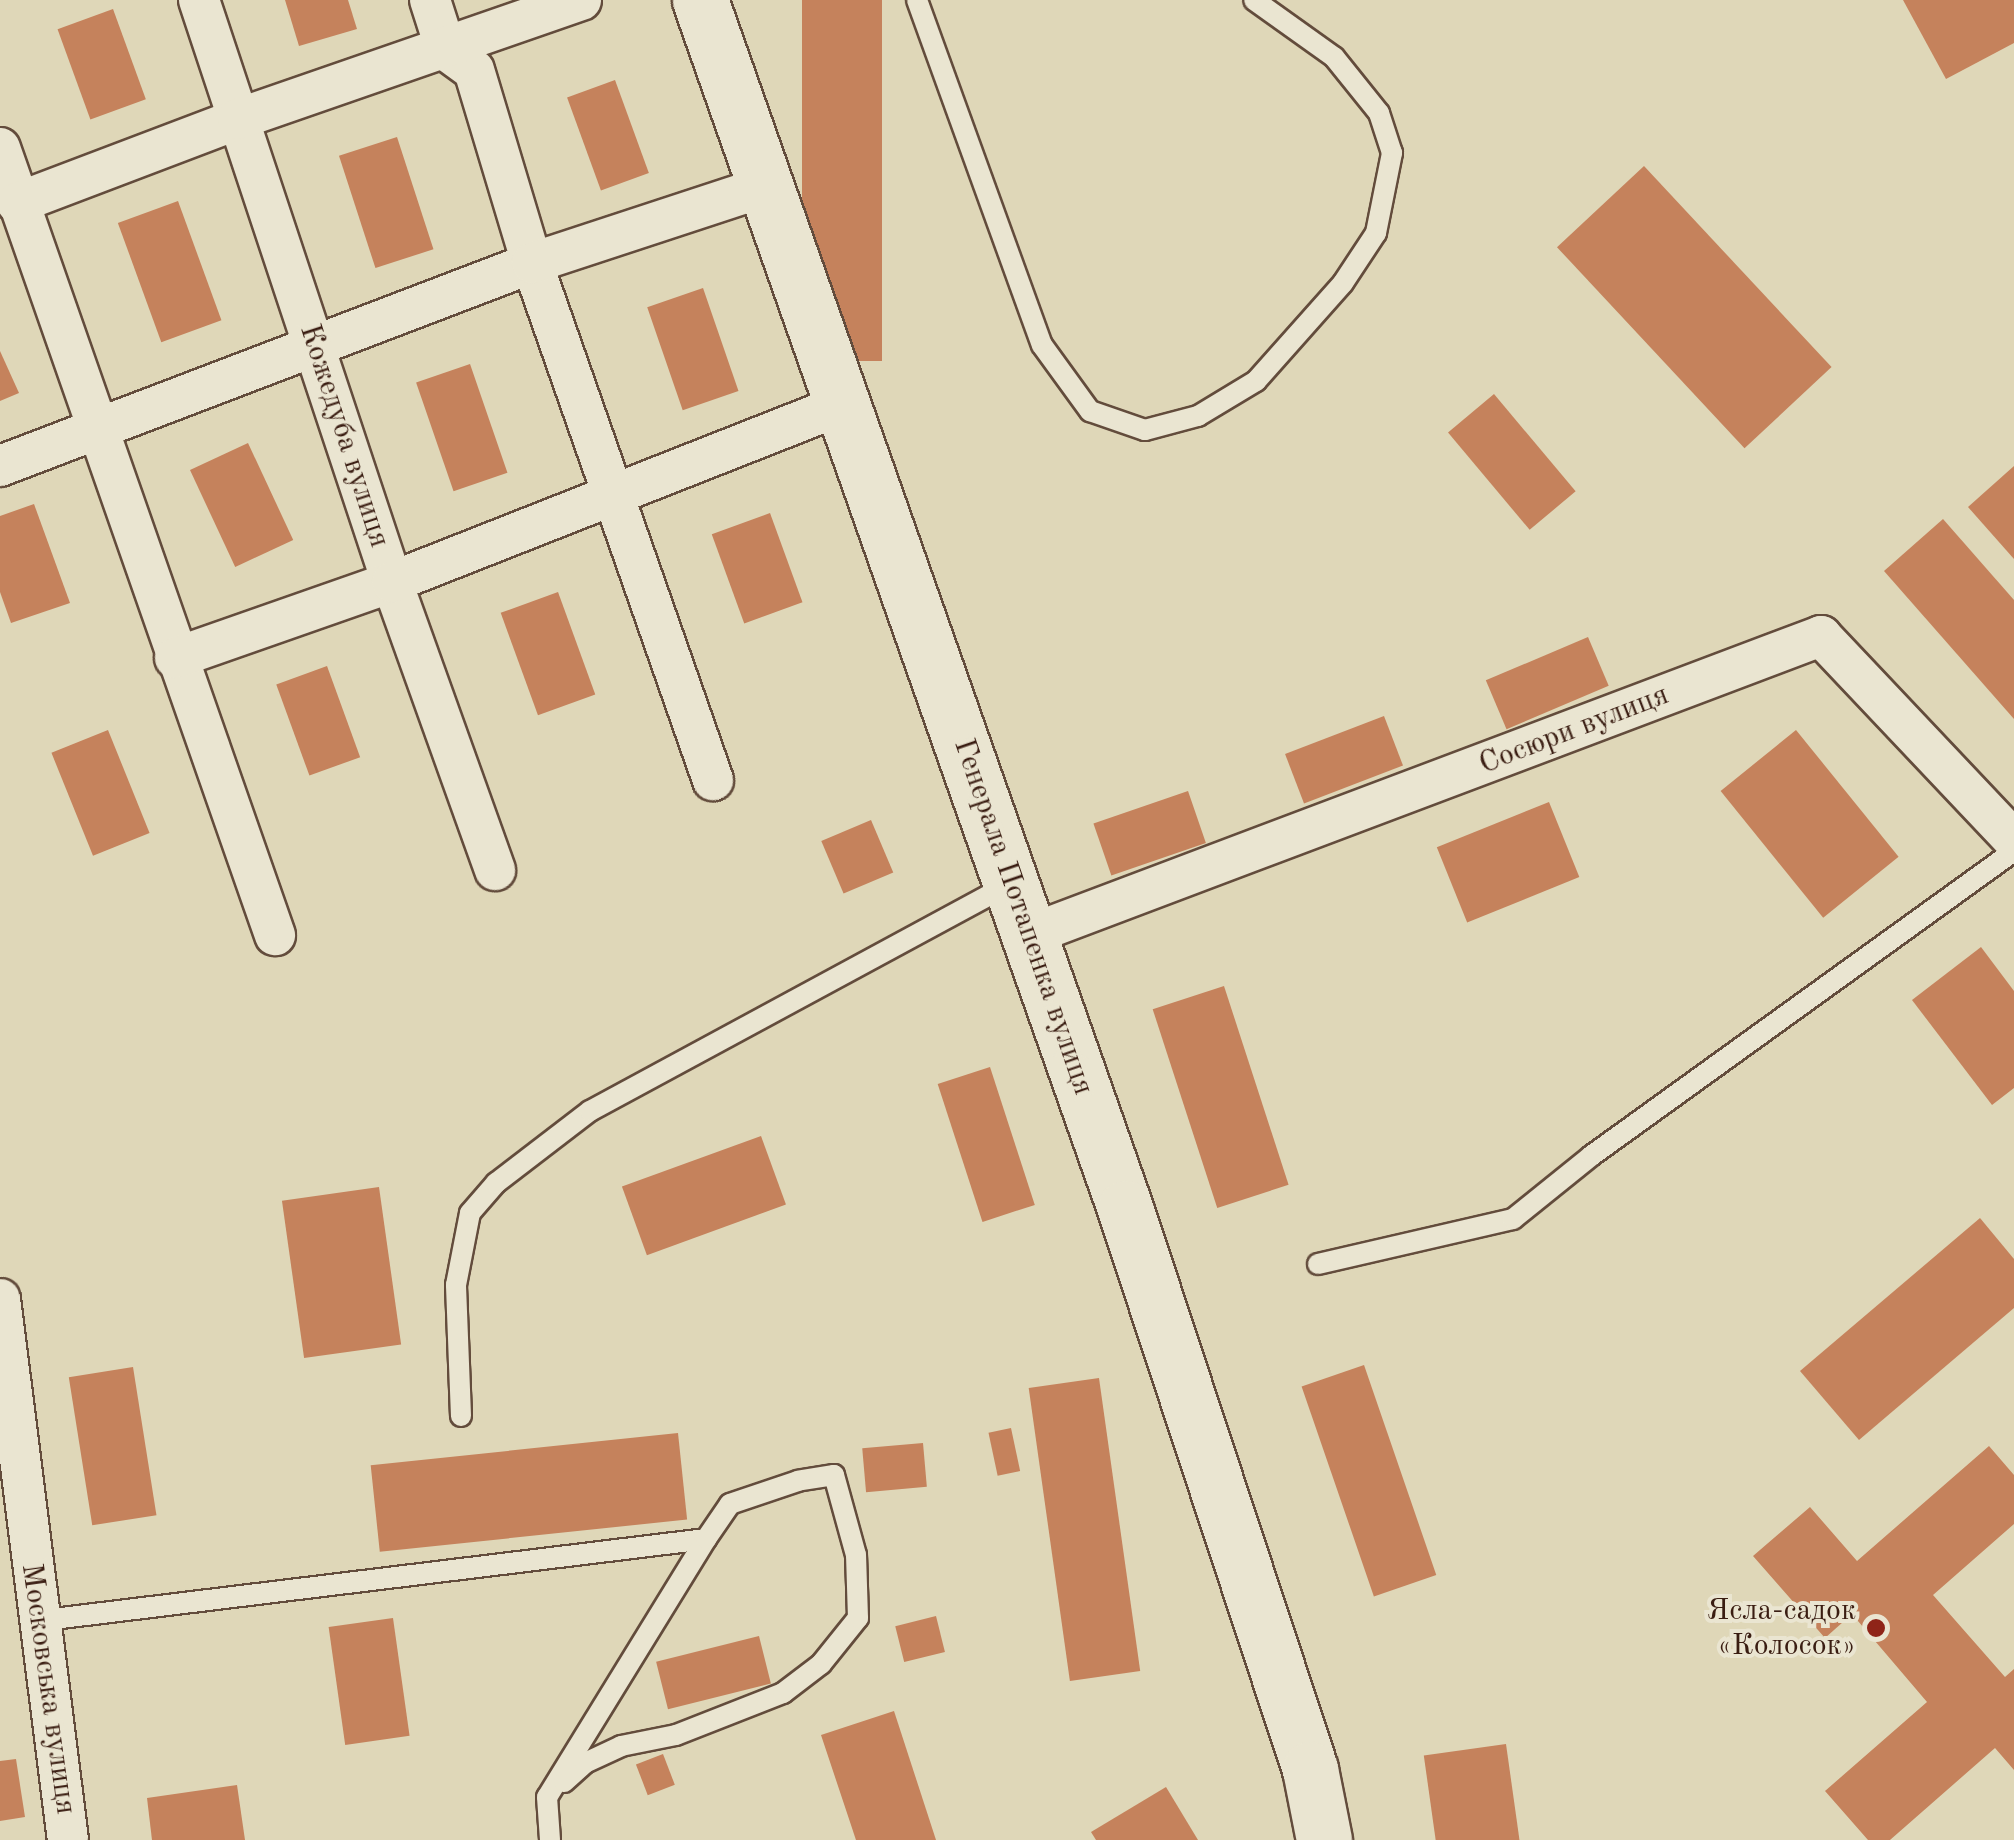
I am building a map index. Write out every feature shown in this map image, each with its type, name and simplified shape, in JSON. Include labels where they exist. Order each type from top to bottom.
[{"type":"main road","name":"Генерала Потапенка вулиця","points":[[700,0],[1010,883],[1047,929],[1132,1227],[1304,1750],[1324,1840]]},
{"type":"street","name":"Кожедуба вулиця","points":[[198,0],[392,582],[496,870]]},
{"type":"street","points":[[430,0],[446,50],[474,70],[532,263],[713,780]]},
{"type":"street","points":[[18,203],[238,119],[581,0]]},
{"type":"street","points":[[0,148],[175,658],[275,935]]},
{"type":"street","points":[[0,466],[532,263],[766,186]]},
{"type":"street","points":[[175,658],[392,582],[842,404]]},
{"type":"street","name":"Сосюри вулиця","points":[[1047,929],[1821,636],[2014,840]]},
{"type":"street","name":"Московська вулиця","points":[[0,1298],[68,1840]]},
{"type":"lane","points":[[917,0],[1042,345],[1090,411],[1145,430],[1198,416],[1256,381],[1342,283],[1376,233],[1392,153],[1379,113],[1334,57],[1254,0]]},
{"type":"lane","points":[[1318,1264],[1513,1219],[1591,1156],[2014,851]]},
{"type":"lane","points":[[461,1416],[456,1284],[470,1213],[496,1183],[590,1111],[1010,883]]},
{"type":"lane","points":[[547,1797],[585,1763],[621,1746],[676,1736],[782,1693],[822,1664],[858,1618],[856,1555],[834,1475],[798,1481],[730,1504],[547,1797],[550,1840]]},
{"type":"lane","points":[[38,1621],[706,1540]]},
{"type":"building","points":[[285,0],[348,0],[357,29],[299,46]]},
{"type":"building","points":[[802,0],[882,0],[882,361],[802,361]]},
{"type":"building","points":[[1903,0],[2014,0],[2014,43],[1946,79]]},
{"type":"building","points":[[113,9],[146,99],[90,119],[58,29]]},
{"type":"building","points":[[615,80],[649,173],[601,190],[567,97]]},
{"type":"building","points":[[397,137],[433,249],[375,268],[339,156]]},
{"type":"building","points":[[1644,166],[1832,367],[1745,448],[1557,247]]},
{"type":"building","points":[[178,201],[221,320],[161,342],[118,223]]},
{"type":"building","points":[[703,288],[738,391],[683,410],[647,307]]},
{"type":"building","points":[[0,351],[19,393],[0,401]]},
{"type":"building","points":[[470,364],[507,473],[454,491],[416,383]]},
{"type":"building","points":[[1494,394],[1576,491],[1530,530],[1448,433]]},
{"type":"building","points":[[248,443],[293,540],[235,567],[190,470]]},
{"type":"building","points":[[2014,466],[2014,559],[1968,507]]},
{"type":"building","points":[[34,504],[70,603],[11,623],[0,592],[0,516]]},
{"type":"building","points":[[770,513],[802,602],[744,623],[712,534]]},
{"type":"building","points":[[1943,519],[2014,600],[2014,719],[1884,571]]},
{"type":"building","points":[[558,592],[595,694],[538,715],[501,613]]},
{"type":"building","points":[[1588,637],[1609,686],[1507,729],[1486,680]]},
{"type":"building","points":[[327,666],[360,757],[309,776],[276,684]]},
{"type":"building","points":[[1384,716],[1403,765],[1304,803],[1285,754]]},
{"type":"building","points":[[108,730],[150,833],[93,856],[51,753]]},
{"type":"building","points":[[1796,730],[1899,857],[1823,918],[1721,791]]},
{"type":"building","points":[[1188,791],[1206,843],[1111,876],[1093,824]]},
{"type":"building","points":[[1549,802],[1579,877],[1467,922],[1437,847]]},
{"type":"building","points":[[871,820],[893,872],[844,894],[821,841]]},
{"type":"building","points":[[1981,947],[2014,991],[2014,1088],[1992,1105],[1912,1000]]},
{"type":"building","points":[[1224,986],[1289,1185],[1217,1208],[1153,1009]]},
{"type":"building","points":[[990,1067],[1035,1205],[982,1222],[938,1084]]},
{"type":"building","points":[[761,1136],[786,1205],[647,1255],[622,1187]]},
{"type":"building","points":[[379,1187],[401,1344],[304,1358],[282,1201]]},
{"type":"building","points":[[1980,1218],[2014,1259],[2014,1308],[1859,1440],[1800,1371]]},
{"type":"building","points":[[1364,1365],[1436,1575],[1374,1596],[1302,1386]]},
{"type":"building","points":[[133,1367],[156,1515],[92,1525],[69,1377]]},
{"type":"building","points":[[1099,1378],[1140,1671],[1070,1681],[1029,1388]]},
{"type":"building","points":[[1011,1428],[1020,1471],[998,1476],[989,1433]]},
{"type":"building","points":[[678,1433],[687,1520],[380,1552],[371,1465]]},
{"type":"building","points":[[923,1443],[927,1487],[866,1492],[862,1448]]},
{"type":"building","points":[[1989,1446],[2014,1475],[2014,1524],[1933,1595],[2005,1677],[2014,1669],[2014,1770],[1995,1748],[1890,1840],[1868,1840],[1825,1791],[1927,1702],[1852,1614],[1825,1638],[1753,1556],[1810,1507],[1857,1561]]},
{"type":"building","points":[[936,1616],[945,1652],[904,1662],[895,1626]]},
{"type":"building","points":[[393,1618],[410,1736],[345,1745],[329,1627]]},
{"type":"building","points":[[759,1636],[771,1684],[668,1709],[656,1662]]},
{"type":"building","points":[[894,1711],[936,1840],[856,1840],[821,1735]]},
{"type":"building","points":[[1506,1744],[1519,1840],[1436,1840],[1424,1756]]},
{"type":"building","points":[[663,1754],[675,1785],[648,1795],[636,1764]]},
{"type":"building","points":[[16,1759],[25,1817],[0,1821],[0,1761]]},
{"type":"building","points":[[237,1785],[245,1840],[152,1840],[147,1798]]},
{"type":"building","points":[[1166,1787],[1198,1840],[1096,1840],[1091,1832]]},
{"type":"place","name":"Ясла-садок «Колосок»","points":[[1876,1628]]}]
